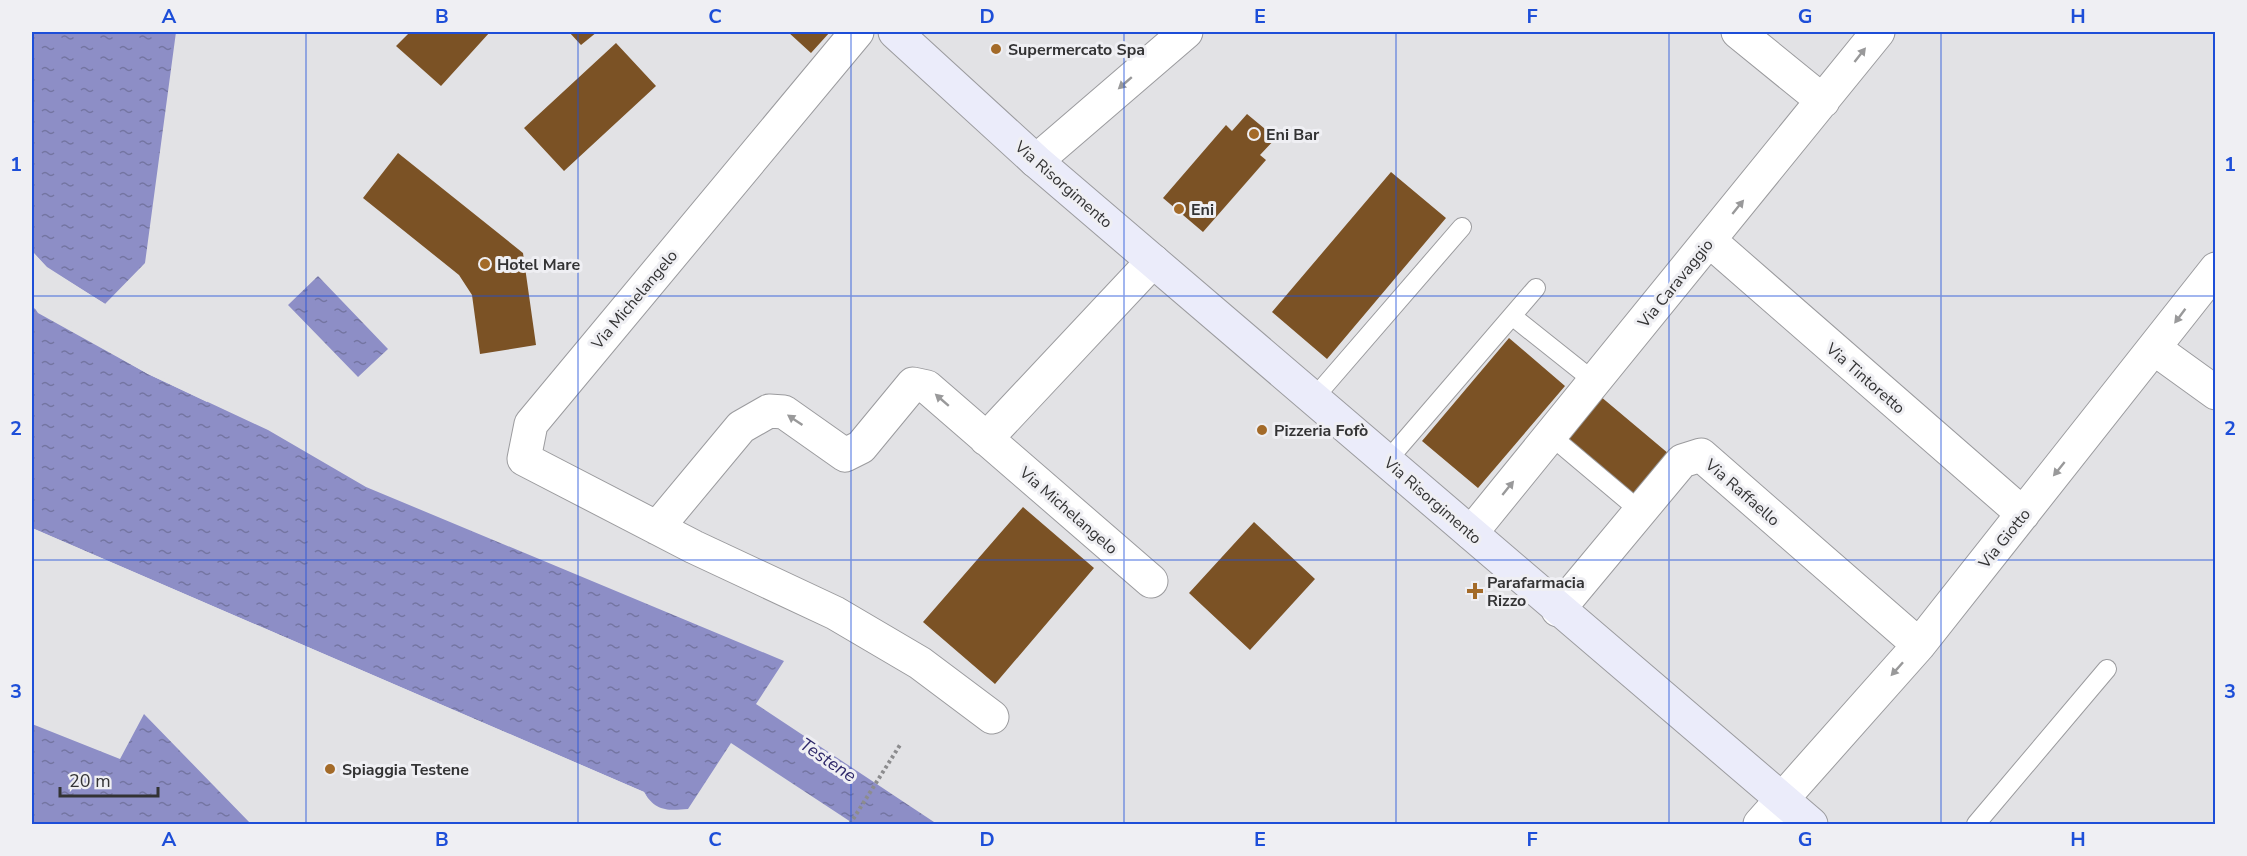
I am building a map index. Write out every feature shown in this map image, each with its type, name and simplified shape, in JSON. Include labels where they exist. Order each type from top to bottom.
[{"type":"main road","name":"Via Risorgimento","points":[[895,32],[1036,161],[1810,825]]},
{"type":"street","name":"Via Michelangelo","points":[[856,32],[531,423],[524,459],[657,528],[835,613],[920,663],[992,717]]},
{"type":"street","points":[[1036,161],[1186,32]]},
{"type":"street","points":[[1738,32],[1823,101]]},
{"type":"street","name":"Via Caravaggio","points":[[1471,533],[1878,32]]},
{"type":"street","name":"Via Tintoretto","points":[[1710,241],[2023,514]]},
{"type":"street","points":[[986,439],[1153,261]]},
{"type":"street","name":"Via Giotto","points":[[1760,825],[1781,798],[1919,645],[2216,269]]},
{"type":"street","points":[[2155,349],[2216,393]]},
{"type":"street","name":"Via Michelangelo","points":[[657,528],[741,427],[769,411],[784,412],[845,454],[861,447],[913,384],[927,387],[1151,581]]},
{"type":"street","name":"Via Raffaello","points":[[1558,610],[1682,461],[1701,455],[1919,645]]},
{"type":"lane","points":[[1314,398],[1462,226]]},
{"type":"lane","points":[[1387,461],[1536,288]]},
{"type":"lane","points":[[1512,316],[1595,382]]},
{"type":"lane","points":[[1551,436],[1640,511]]},
{"type":"lane","points":[[1976,825],[2107,669]]},
{"type":"path","points":[[850,825],[900,745]]},
{"type":"water","points":[[32,32],[176,32],[145,263],[105,304],[47,267],[32,251]]},
{"type":"water","points":[[318,276],[388,349],[358,377],[288,305]]},
{"type":"water","name":"Testene","points":[[32,307],[148,374],[268,430],[366,487],[784,661],[756,704],[937,824],[854,824],[731,743],[688,809],[662,808],[653,803],[644,792],[32,528]]},
{"type":"water","points":[[144,714],[251,824],[32,824],[32,724],[120,759]]},
{"type":"pier","points":[[32,251],[47,268],[107,305],[103,306],[46,270],[32,255]]},
{"type":"pier","points":[[32,304],[150,372],[209,399],[207,402],[148,374],[38,313]]},
{"type":"pier","points":[[32,528],[644,792],[651,805],[649,807],[642,795],[32,531]]},
{"type":"building","points":[[410,32],[490,32],[441,86],[396,46]]},
{"type":"building","points":[[569,32],[597,32],[581,45]]},
{"type":"building","points":[[788,32],[830,32],[811,53]]},
{"type":"building","points":[[616,43],[656,86],[564,171],[524,128]]},
{"type":"building","points":[[1247,114],[1276,138],[1260,155],[1266,160],[1203,232],[1163,198],[1226,125],[1232,131]]},
{"type":"building","name":"Hotel Mare","points":[[398,153],[523,253],[536,345],[480,354],[472,295],[459,275],[363,198]]},
{"type":"building","points":[[1391,172],[1446,218],[1327,359],[1272,312]]},
{"type":"building","points":[[1509,338],[1565,386],[1478,488],[1422,441]]},
{"type":"building","points":[[1600,396],[1669,454],[1634,495],[1566,437]]},
{"type":"building","points":[[1023,507],[1094,568],[995,684],[923,622]]},
{"type":"building","points":[[1254,522],[1315,579],[1250,650],[1189,593]]},
{"type":"place","name":"Supermercato Spa","points":[[996,49]]},
{"type":"place","name":"Eni Bar","points":[[1254,134]]},
{"type":"place","name":"Eni","points":[[1179,209]]},
{"type":"place","name":"Hotel Mare","points":[[485,264]]},
{"type":"place","name":"Pizzeria Fofò","points":[[1262,430]]},
{"type":"place","name":"Parafarmacia Rizzo","points":[[1475,591]]},
{"type":"place","name":"Spiaggia Testene","points":[[330,769]]}]
